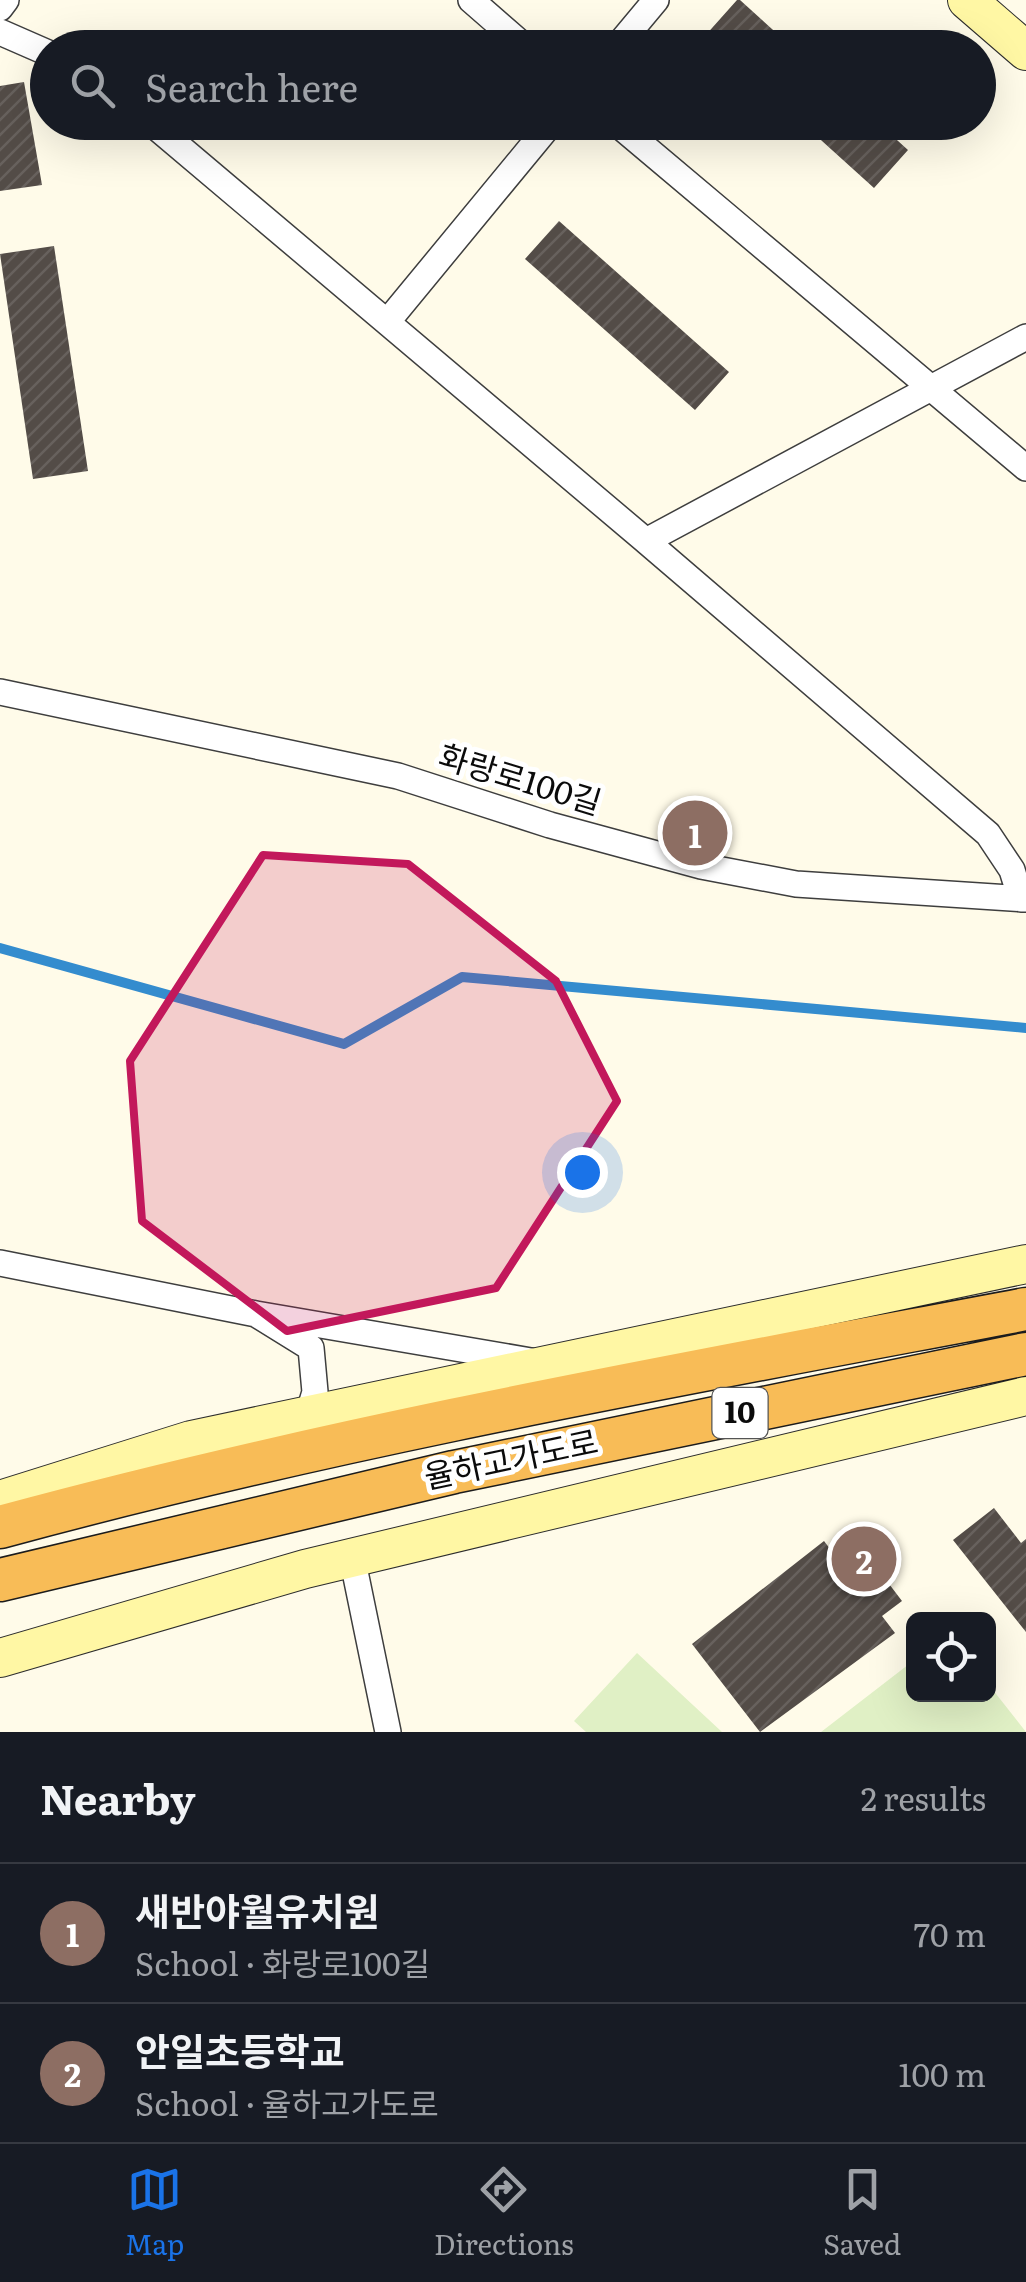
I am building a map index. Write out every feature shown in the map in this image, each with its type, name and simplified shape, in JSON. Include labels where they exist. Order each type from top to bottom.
[{"type":"highway","name":"율하고가도로","points":[[0,1527],[135,1490],[458,1417],[1026,1309]]},
{"type":"highway","name":"율하고가도로","points":[[0,1580],[454,1472],[1026,1354]]},
{"type":"main road","points":[[967,0],[1026,52]]},
{"type":"main road","points":[[0,1500],[191,1440],[1026,1264]]},
{"type":"main road","points":[[0,1658],[352,1557],[1026,1396]]},
{"type":"street","points":[[0,8],[6,0]]},
{"type":"street","points":[[471,0],[505,30]]},
{"type":"street","points":[[631,30],[656,0]]},
{"type":"street","points":[[0,32],[30,45]]},
{"type":"street","points":[[172,140],[988,834],[1012,870],[1024,899]]},
{"type":"street","points":[[388,321],[537,140]]},
{"type":"street","points":[[636,140],[1026,468]]},
{"type":"street","points":[[646,541],[1026,337]]},
{"type":"street","name":"화랑로100길","points":[[0,692],[398,776],[550,825],[702,866],[796,884],[1024,899]]},
{"type":"street","points":[[0,1263],[256,1314],[551,1364]]},
{"type":"street","points":[[256,1314],[311,1348],[315,1392],[308,1416]]},
{"type":"street","points":[[352,1557],[388,1732]]},
{"type":"highlighted area","points":[[263,855],[408,864],[556,981],[617,1101],[496,1288],[287,1331],[142,1221],[130,1061]]},
{"type":"green space","points":[[637,1653],[722,1732],[586,1732],[574,1721]]},
{"type":"green space","points":[[906,1666],[906,1702],[996,1702],[996,1694],[1026,1732],[821,1732]]},
{"type":"building","points":[[740,0],[773,30],[710,30]]},
{"type":"building","points":[[24,82],[30,140],[34,140],[42,185],[0,191],[0,86]]},
{"type":"building","points":[[821,140],[897,140],[908,150],[874,188]]},
{"type":"building","points":[[559,221],[729,372],[695,410],[525,259]]},
{"type":"building","points":[[54,246],[88,471],[33,479],[0,254]]},
{"type":"building","points":[[994,1508],[1021,1543],[1026,1539],[1026,1632],[953,1540]]},
{"type":"building","points":[[824,1541],[837,1558],[858,1543],[902,1601],[882,1616],[895,1633],[760,1732],[692,1644]]},
{"type":"waterway","points":[[0,948],[344,1044],[462,977],[1026,1028]]},
{"type":"place","name":"새반야월유치원","points":[[695,833]]},
{"type":"place","name":"안일초등학교","points":[[864,1559]]}]
